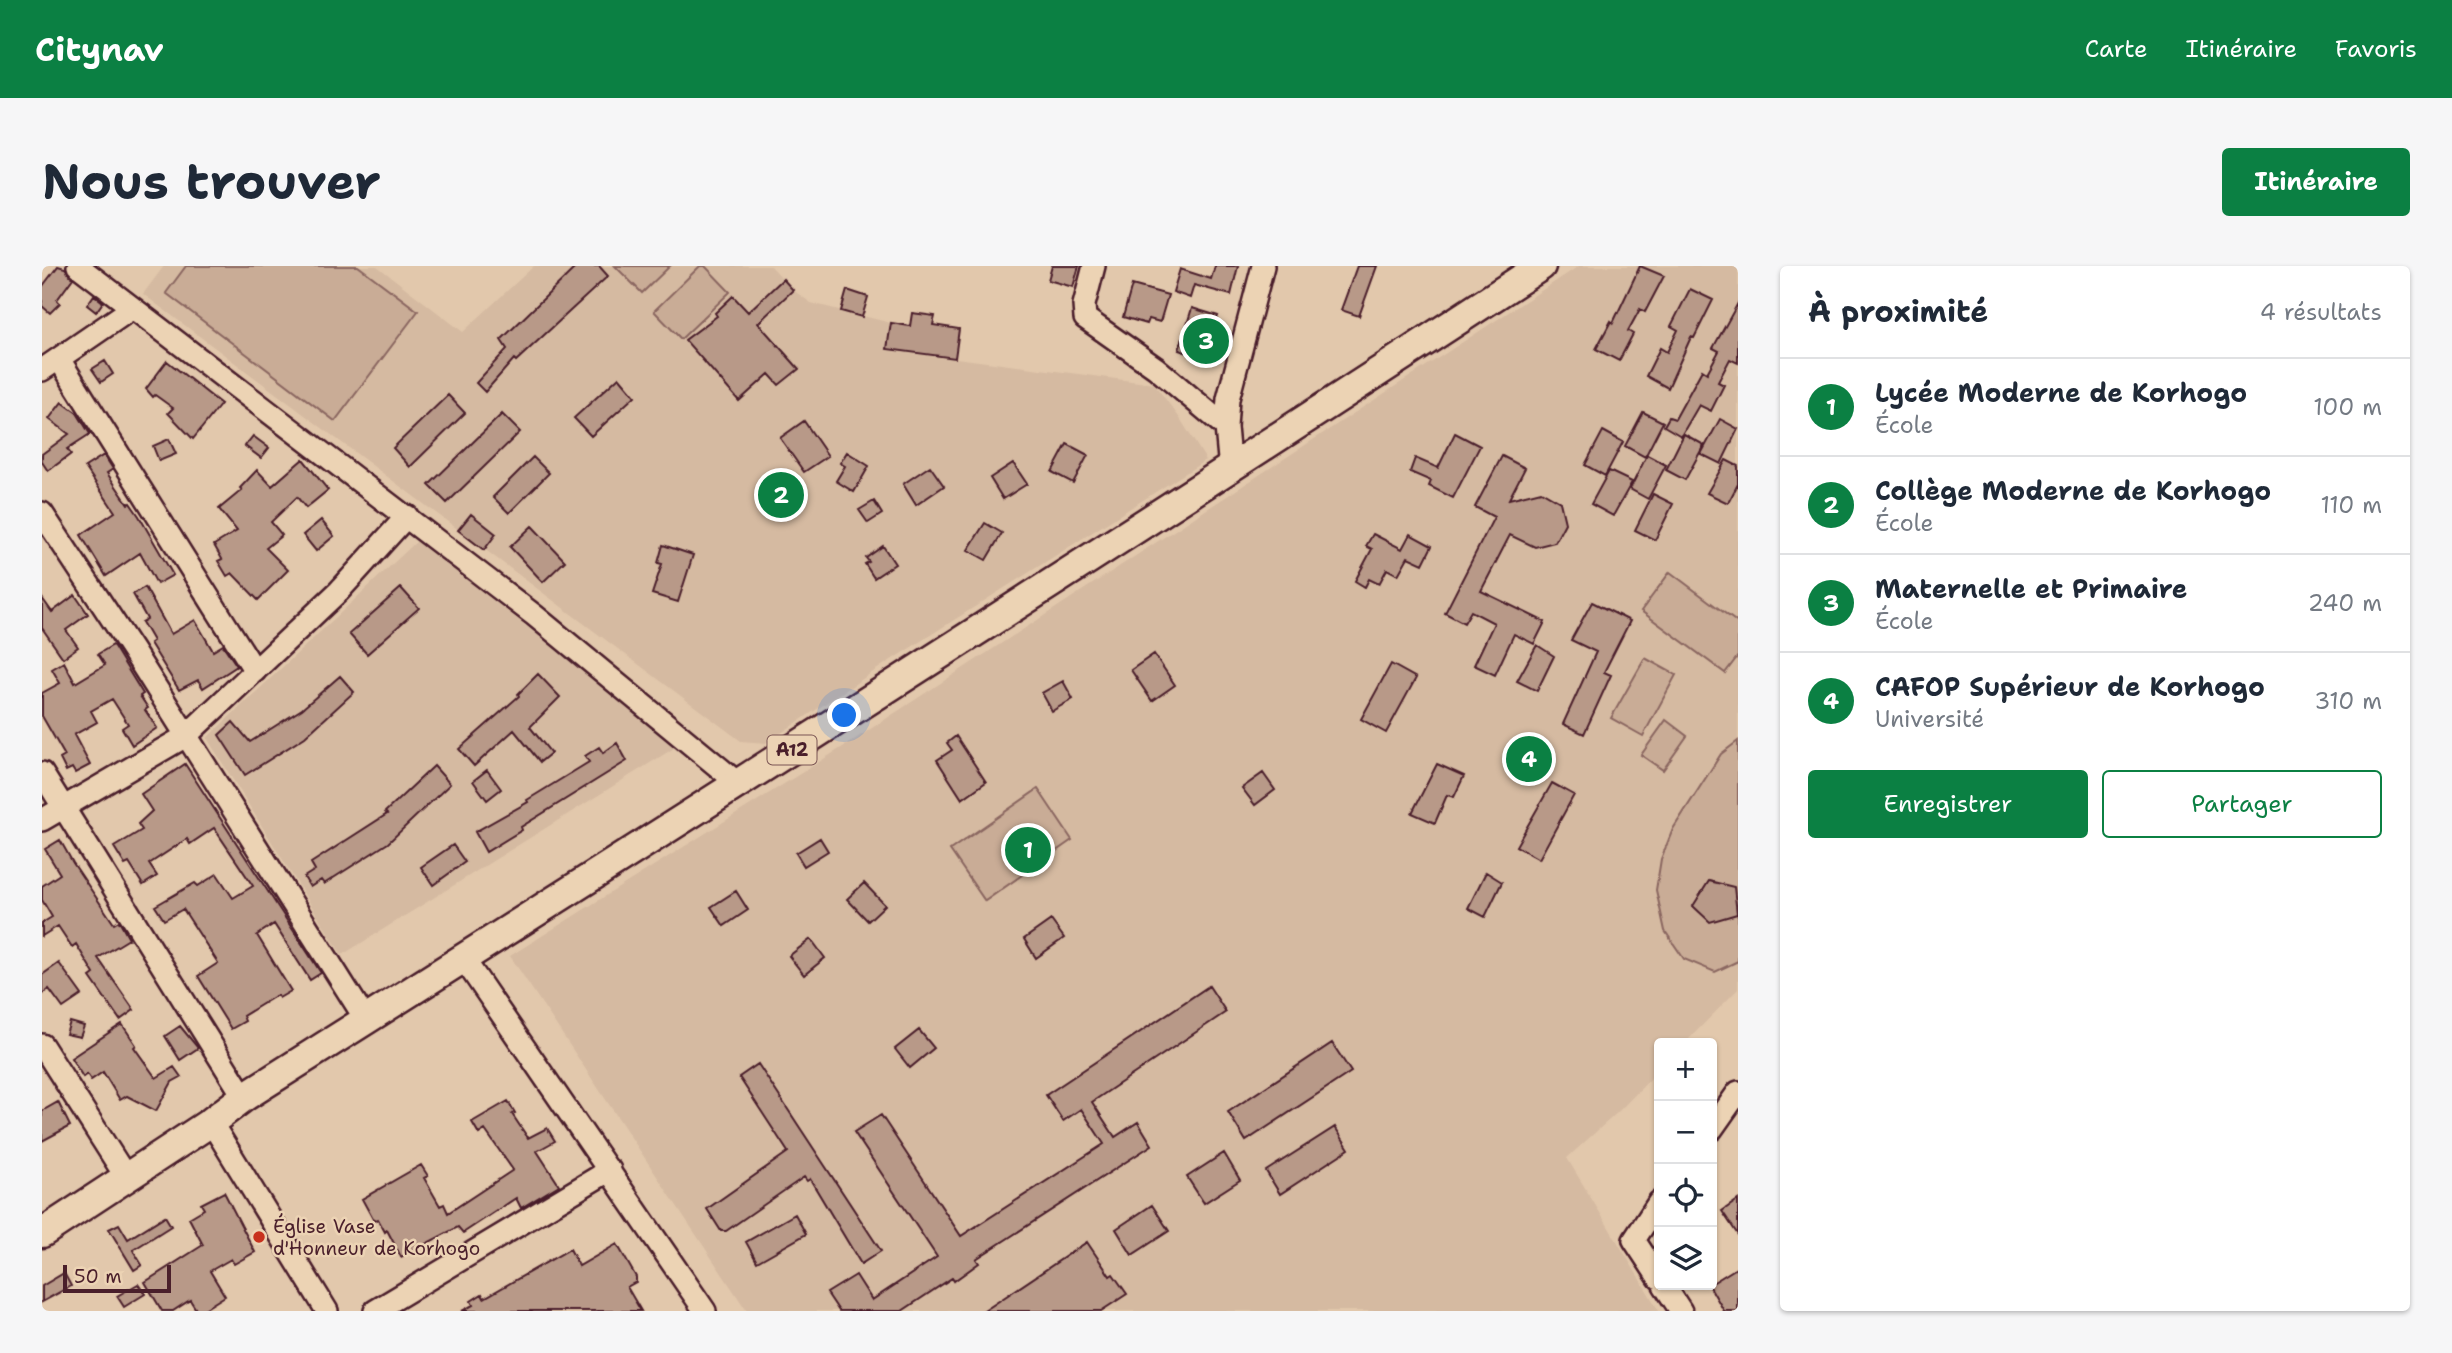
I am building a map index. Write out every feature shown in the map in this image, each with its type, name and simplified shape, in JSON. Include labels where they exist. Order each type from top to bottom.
[{"type":"main road","name":"A12","points":[[42,1233],[211,1122],[244,1097],[739,785],[1151,518],[1230,470],[1541,266]]},
{"type":"street","points":[[78,266],[534,615],[739,785]]},
{"type":"street","points":[[1094,266],[1084,305],[1085,318],[1156,368],[1226,427]]},
{"type":"street","points":[[1230,470],[1226,427],[1228,399],[1263,266]]},
{"type":"street","points":[[131,309],[51,365],[255,671]]},
{"type":"street","points":[[42,513],[48,538],[133,651],[366,1020]]},
{"type":"street","points":[[42,820],[186,736],[340,591],[407,516]]},
{"type":"street","points":[[42,773],[244,1097]]},
{"type":"street","points":[[463,958],[705,1311]]},
{"type":"street","points":[[42,1045],[126,1177]]},
{"type":"street","points":[[1717,1122],[1738,1092]]},
{"type":"street","points":[[211,1122],[327,1311]]},
{"type":"street","points":[[375,1311],[610,1170]]},
{"type":"street","points":[[1654,1210],[1634,1240],[1654,1270]]},
{"type":"street","points":[[1667,1290],[1681,1311]]},
{"type":"shaded area","points":[[164,266],[377,266],[463,332],[534,266],[771,266],[793,290],[811,303],[891,323],[888,349],[1154,384],[1206,460],[888,662],[766,743],[741,741],[143,294]]},
{"type":"shaded area","points":[[186,266],[358,266],[418,311],[335,421],[166,293]]},
{"type":"shaded area","points":[[615,266],[670,266],[642,293]]},
{"type":"shaded area","points":[[700,266],[705,266],[730,292],[681,339],[654,311]]},
{"type":"shaded area","points":[[1579,266],[1738,266],[1738,989],[1690,1038],[1654,1038],[1654,1075],[1567,1158],[1659,1311],[747,1311],[510,956],[846,745]]},
{"type":"shaded area","points":[[417,541],[679,745],[342,955],[207,738]]},
{"type":"shaded area","points":[[1670,572],[1738,623],[1738,656],[1725,673],[1641,611]]},
{"type":"shaded area","points":[[1645,658],[1676,675],[1643,736],[1611,718]]},
{"type":"shaded area","points":[[1666,720],[1687,736],[1663,770],[1641,755]]},
{"type":"shaded area","points":[[1738,741],[1738,961],[1715,972],[1684,959],[1665,931],[1656,890],[1661,859],[1673,829],[1721,754]]},
{"type":"shaded area","points":[[1038,789],[1072,840],[985,901],[950,850]]},
{"type":"building","points":[[58,266],[65,268],[73,278],[57,300],[60,303],[50,313],[42,306],[42,287]]},
{"type":"building","points":[[577,266],[599,266],[608,276],[516,361],[514,359],[485,392],[476,383],[507,349],[501,340]]},
{"type":"building","points":[[1052,266],[1079,266],[1073,287],[1048,280]]},
{"type":"building","points":[[1215,266],[1238,266],[1231,295],[1194,285],[1190,298],[1173,292],[1180,269],[1211,279]]},
{"type":"building","points":[[1357,266],[1377,266],[1359,316],[1341,310]]},
{"type":"building","points":[[1640,266],[1664,276],[1645,312],[1640,309],[1628,331],[1633,334],[1619,361],[1596,349],[1611,321],[1613,323]]},
{"type":"building","points":[[783,279],[793,290],[758,323],[799,369],[779,385],[769,374],[739,401],[685,340],[717,316],[715,313],[733,296],[748,312]]},
{"type":"building","points":[[1132,285],[1168,295],[1160,322],[1149,319],[1147,324],[1123,317]]},
{"type":"building","points":[[1690,289],[1713,300],[1694,338],[1691,337],[1668,388],[1646,376],[1660,348],[1667,352],[1678,330],[1671,326]]},
{"type":"building","points":[[847,290],[868,297],[862,317],[841,311]]},
{"type":"building","points":[[94,295],[103,302],[96,312],[87,305]]},
{"type":"building","points":[[1738,303],[1738,363],[1730,359],[1718,382],[1724,385],[1711,411],[1699,405],[1681,436],[1664,426],[1669,417],[1675,419],[1702,370],[1707,373],[1719,351],[1713,348]]},
{"type":"building","points":[[1192,308],[1218,316],[1215,325],[1220,326],[1210,360],[1179,350]]},
{"type":"building","points":[[912,313],[935,316],[933,325],[959,329],[955,358],[887,349],[891,323],[910,326]]},
{"type":"building","points":[[105,361],[113,374],[101,382],[92,369]]},
{"type":"building","points":[[167,361],[221,404],[193,439],[168,413],[173,408],[155,395],[153,397],[146,389]]},
{"type":"building","points":[[619,377],[635,396],[591,436],[574,418]]},
{"type":"building","points":[[448,395],[465,413],[410,467],[393,448]]},
{"type":"building","points":[[62,402],[77,413],[90,434],[67,449],[71,454],[48,471],[42,462],[42,454],[69,434],[49,419]]},
{"type":"building","points":[[1643,412],[1663,422],[1645,457],[1625,446]]},
{"type":"building","points":[[502,414],[520,432],[447,503],[429,485]]},
{"type":"building","points":[[1720,419],[1738,429],[1721,464],[1701,454]]},
{"type":"building","points":[[804,421],[828,456],[804,472],[780,438]]},
{"type":"building","points":[[1603,431],[1623,442],[1605,476],[1585,465]]},
{"type":"building","points":[[1455,433],[1480,446],[1453,498],[1429,486],[1431,481],[1410,472],[1415,458],[1438,468]]},
{"type":"building","points":[[1684,434],[1704,445],[1685,480],[1666,470]]},
{"type":"building","points":[[253,436],[269,448],[261,458],[245,446]]},
{"type":"building","points":[[169,439],[176,454],[159,461],[153,446]]},
{"type":"building","points":[[1067,444],[1088,455],[1073,483],[1052,472]]},
{"type":"building","points":[[847,452],[869,466],[854,492],[836,481],[845,466],[840,463]]},
{"type":"building","points":[[104,455],[113,469],[107,473],[139,516],[173,575],[157,584],[140,553],[106,576],[81,535],[115,512],[85,467]]},
{"type":"building","points":[[1647,455],[1666,465],[1648,499],[1630,489]]},
{"type":"building","points":[[1502,456],[1525,468],[1509,499],[1541,491],[1560,502],[1565,523],[1555,542],[1535,547],[1510,535],[1481,591],[1545,622],[1534,644],[1514,634],[1495,675],[1474,665],[1494,623],[1471,611],[1464,623],[1445,613],[1494,517],[1475,507]]},
{"type":"building","points":[[533,457],[549,473],[509,513],[493,497]]},
{"type":"building","points":[[303,459],[328,490],[306,508],[297,497],[271,522],[282,535],[266,548],[288,570],[258,600],[232,573],[227,576],[218,561],[222,559],[214,545],[237,531],[219,509],[242,490],[240,488],[257,470],[272,486]]},
{"type":"building","points":[[1726,460],[1738,466],[1738,484],[1728,503],[1707,493]]},
{"type":"building","points":[[1013,463],[1027,484],[1003,499],[990,478]]},
{"type":"building","points":[[930,466],[944,486],[916,505],[903,484]]},
{"type":"building","points":[[1609,471],[1632,482],[1613,516],[1591,504]]},
{"type":"building","points":[[1653,494],[1673,504],[1655,540],[1635,530]]},
{"type":"building","points":[[874,501],[882,514],[868,523],[859,510]]},
{"type":"building","points":[[471,514],[496,534],[484,550],[458,530]]},
{"type":"building","points":[[321,520],[334,536],[316,551],[303,535]]},
{"type":"building","points":[[985,523],[1002,533],[986,560],[968,550]]},
{"type":"building","points":[[532,526],[565,561],[543,582],[510,547]]},
{"type":"building","points":[[1373,534],[1402,549],[1410,534],[1432,546],[1423,564],[1408,557],[1398,575],[1387,569],[1379,584],[1369,579],[1365,587],[1355,581],[1372,549],[1366,546]]},
{"type":"building","points":[[663,545],[693,555],[678,602],[652,594],[662,564],[658,563]]},
{"type":"building","points":[[883,546],[895,564],[874,578],[865,564],[869,562],[866,558]]},
{"type":"building","points":[[145,587],[171,634],[195,620],[213,651],[223,645],[237,666],[203,688],[198,680],[179,690],[150,643],[153,641],[142,622],[147,619],[133,594]]},
{"type":"building","points":[[401,588],[419,608],[367,654],[349,634]]},
{"type":"building","points":[[75,595],[88,614],[66,630],[78,647],[63,658],[42,628],[42,598],[52,612]]},
{"type":"building","points":[[1592,602],[1630,621],[1604,672],[1611,675],[1584,734],[1563,724],[1596,652],[1571,640]]},
{"type":"building","points":[[113,645],[143,694],[140,696],[148,708],[145,710],[157,728],[132,745],[122,728],[128,724],[112,699],[91,711],[97,722],[74,735],[90,765],[75,773],[72,768],[66,771],[60,759],[65,756],[42,716],[42,693],[60,683],[52,669],[64,662],[75,683],[105,665],[98,654]]},
{"type":"building","points":[[1537,645],[1554,656],[1537,691],[1517,681]]},
{"type":"building","points":[[1154,654],[1175,685],[1152,701],[1131,670]]},
{"type":"building","points":[[1391,664],[1416,678],[1386,733],[1361,719]]},
{"type":"building","points":[[538,674],[560,697],[530,727],[551,753],[540,762],[514,730],[474,766],[459,749],[519,696]]},
{"type":"building","points":[[340,676],[354,692],[305,737],[245,775],[219,735],[233,722],[250,742],[302,709]]},
{"type":"building","points":[[1063,681],[1073,699],[1052,711],[1042,693]]},
{"type":"building","points":[[956,736],[986,782],[962,799],[937,760],[952,750],[947,743]]},
{"type":"building","points":[[617,743],[627,761],[486,852],[475,832],[528,802],[527,800],[589,762],[585,756],[599,747],[603,753]]},
{"type":"building","points":[[185,764],[321,973],[310,980],[274,924],[257,935],[291,991],[279,998],[277,995],[243,1016],[245,1021],[231,1029],[198,976],[218,963],[183,909],[164,920],[155,906],[217,874],[233,898],[253,886],[214,828],[190,844],[187,839],[149,864],[157,876],[143,885],[129,863],[125,865],[114,847],[142,830],[138,824],[152,811],[141,794]]},
{"type":"building","points":[[1437,764],[1464,776],[1454,797],[1447,795],[1435,823],[1412,813]]},
{"type":"building","points":[[434,766],[450,784],[388,843],[324,884],[321,880],[310,887],[304,877],[315,870],[311,863],[387,814],[385,812]]},
{"type":"building","points":[[487,770],[501,789],[487,800],[473,781]]},
{"type":"building","points":[[1263,773],[1275,790],[1255,805],[1242,788]]},
{"type":"building","points":[[1552,783],[1574,795],[1539,859],[1516,846]]},
{"type":"building","points":[[820,838],[828,851],[804,866],[796,853]]},
{"type":"building","points":[[60,840],[114,924],[119,921],[129,939],[98,958],[134,1010],[120,1020],[90,977],[94,974],[76,944],[72,947],[58,926],[42,936],[42,923],[52,917],[42,900],[42,886],[60,874],[45,849]]},
{"type":"building","points":[[453,845],[465,862],[433,885],[421,867]]},
{"type":"building","points":[[1486,872],[1502,882],[1485,917],[1468,908]]},
{"type":"building","points":[[1709,881],[1734,887],[1737,914],[1710,922],[1693,906]]},
{"type":"building","points":[[864,883],[885,905],[868,921],[847,899]]},
{"type":"building","points":[[736,891],[748,910],[724,926],[711,907]]},
{"type":"building","points":[[1051,920],[1064,938],[1036,958],[1024,939]]},
{"type":"building","points":[[811,939],[825,958],[804,975],[789,956]]},
{"type":"building","points":[[59,963],[82,995],[63,1008],[49,989],[42,994],[42,975]]},
{"type":"building","points":[[1209,986],[1226,1012],[1092,1102],[1115,1137],[1138,1122],[1152,1145],[976,1259],[979,1263],[954,1281],[952,1278],[902,1311],[839,1311],[827,1293],[856,1275],[872,1300],[937,1257],[854,1132],[881,1115],[961,1236],[1104,1144],[1081,1109],[1063,1121],[1046,1095]]},
{"type":"building","points":[[70,1022],[84,1026],[80,1037],[66,1034]]},
{"type":"building","points":[[122,1024],[156,1078],[174,1067],[181,1077],[172,1082],[156,1111],[127,1096],[120,1100],[103,1072],[91,1080],[87,1074],[83,1077],[71,1058]]},
{"type":"building","points":[[180,1026],[198,1048],[180,1060],[165,1036]]},
{"type":"building","points":[[919,1030],[934,1048],[910,1068],[895,1049]]},
{"type":"building","points":[[1332,1043],[1351,1072],[1246,1141],[1228,1112]]},
{"type":"building","points":[[758,1064],[881,1251],[861,1264],[810,1179],[807,1181],[804,1177],[726,1231],[721,1231],[707,1209],[788,1152],[739,1077]]},
{"type":"building","points":[[508,1101],[515,1113],[512,1114],[528,1138],[547,1128],[555,1141],[537,1151],[559,1185],[521,1208],[516,1198],[463,1233],[458,1227],[401,1257],[387,1230],[385,1232],[378,1219],[374,1221],[362,1199],[421,1165],[428,1176],[424,1178],[440,1206],[444,1204],[448,1213],[513,1170],[485,1130],[479,1134],[472,1122]]},
{"type":"building","points":[[58,1102],[70,1126],[42,1141],[42,1111]]},
{"type":"building","points":[[1335,1127],[1349,1149],[1280,1194],[1266,1171]]},
{"type":"building","points":[[1224,1153],[1240,1180],[1204,1203],[1187,1177]]},
{"type":"building","points":[[224,1192],[255,1252],[234,1264],[231,1259],[210,1271],[225,1296],[201,1311],[197,1311],[190,1300],[173,1311],[162,1311],[145,1282],[203,1245],[189,1218],[204,1209],[201,1204]]},
{"type":"building","points":[[1738,1200],[1738,1235],[1722,1211]]},
{"type":"building","points":[[1152,1205],[1169,1231],[1132,1255],[1116,1229]]},
{"type":"building","points":[[795,1214],[806,1234],[757,1262],[746,1242]]},
{"type":"building","points":[[165,1216],[171,1226],[133,1250],[142,1265],[134,1270],[109,1229],[119,1224],[128,1239]]},
{"type":"building","points":[[1087,1242],[1110,1276],[1113,1274],[1127,1294],[1101,1311],[984,1311]]},
{"type":"building","points":[[617,1244],[636,1277],[636,1282],[627,1287],[641,1311],[462,1311],[473,1305],[471,1301],[482,1294],[484,1298],[570,1249],[579,1266]]},
{"type":"building","points":[[1738,1267],[1738,1311],[1724,1311],[1712,1290],[1717,1290],[1717,1280]]},
{"type":"building","points":[[64,1273],[71,1286],[42,1302],[42,1286]]},
{"type":"building","points":[[138,1284],[145,1294],[124,1307],[117,1296]]},
{"type":"place","name":"Maternelle et Primaire","points":[[1206,341]]},
{"type":"place","name":"Collège Moderne de Korhogo","points":[[781,495]]},
{"type":"place","name":"CAFOP Supérieur de Korhogo","points":[[1529,759]]},
{"type":"place","name":"Lycée Moderne de Korhogo","points":[[1028,850]]},
{"type":"place","name":"Église Vase d'Honneur de Korhogo","points":[[259,1237]]}]
